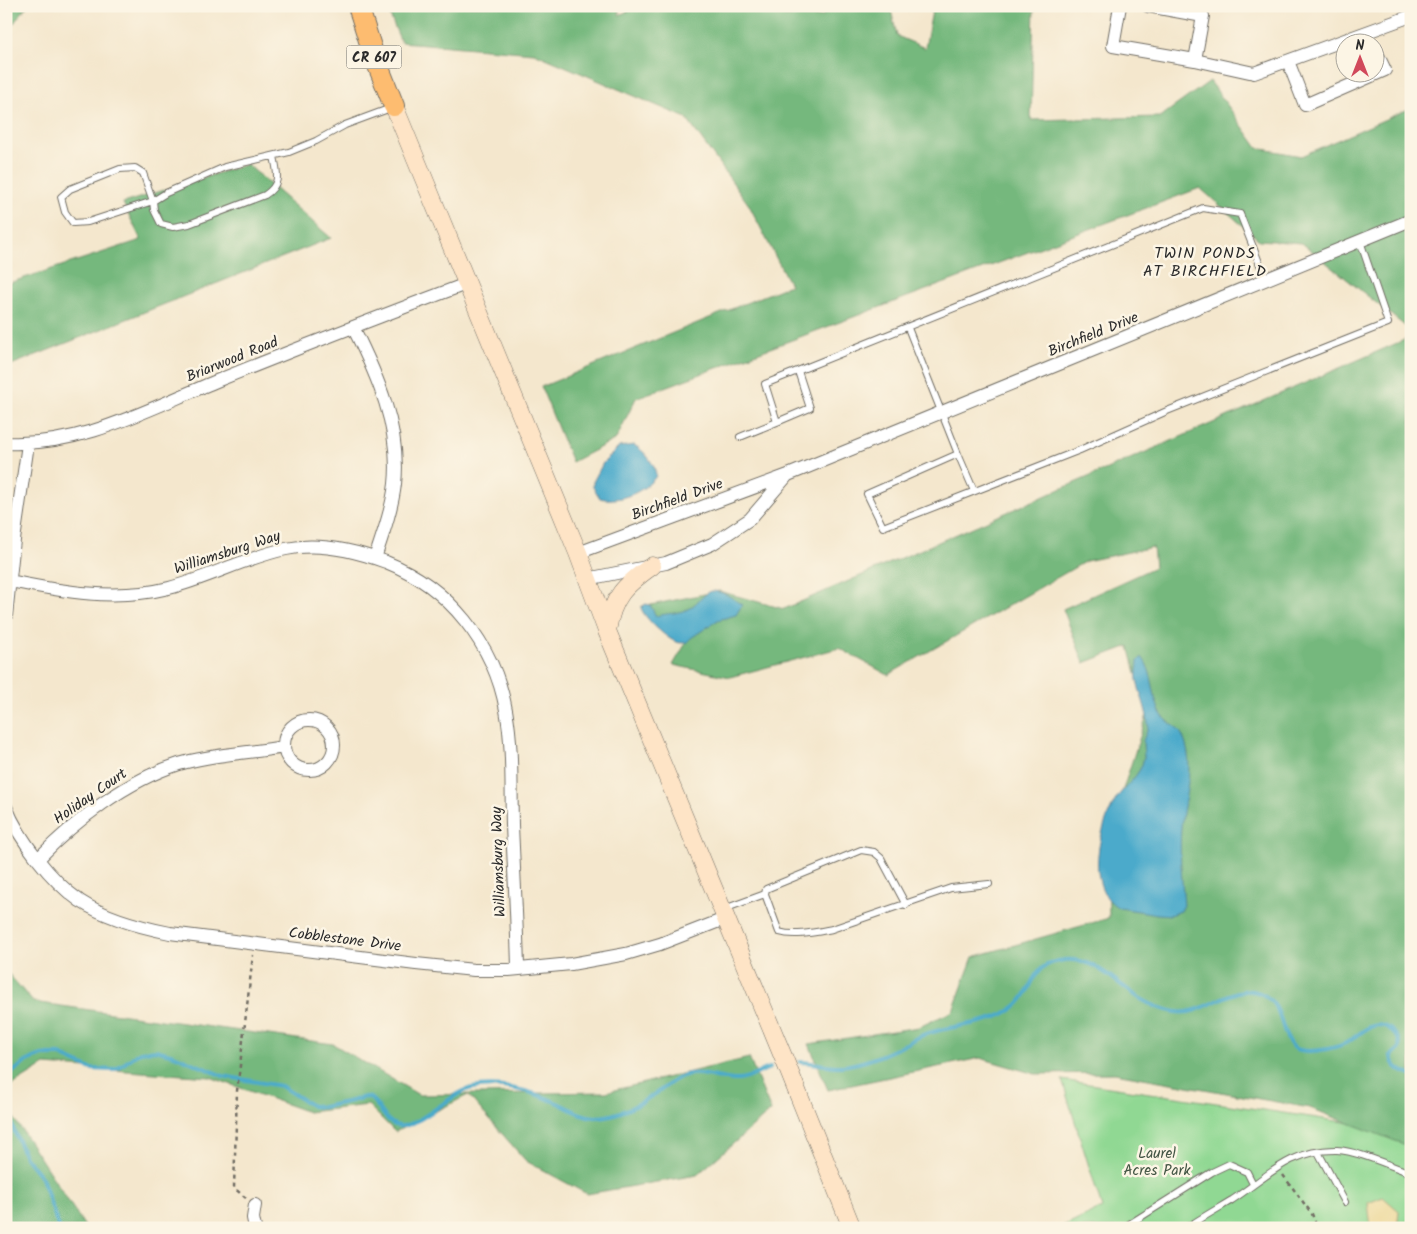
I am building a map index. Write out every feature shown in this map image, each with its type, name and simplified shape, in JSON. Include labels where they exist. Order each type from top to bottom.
[{"type":"main road","name":"CR 607","points":[[358,6],[373,53],[394,106]]},
{"type":"main road","points":[[394,106],[852,1228]]},
{"type":"main road","points":[[607,631],[609,615],[616,598],[631,581],[652,566]]},
{"type":"street","points":[[1120,6],[1113,46],[1196,60],[1254,73],[1334,48]]},
{"type":"street","points":[[1148,6],[1203,16],[1196,60]]},
{"type":"street","points":[[1380,32],[1411,16]]},
{"type":"street","points":[[1288,61],[1305,105],[1358,82]]},
{"type":"street","name":"Birchfield Drive","points":[[578,553],[788,475],[1411,220]]},
{"type":"street","name":"Briarwood Road","points":[[6,443],[28,444],[78,436],[115,424],[353,326],[466,284]]},
{"type":"street","points":[[353,326],[381,388],[390,419],[395,452],[393,497],[376,558]]},
{"type":"street","points":[[6,616],[14,540],[28,444]]},
{"type":"street","name":"Birchfield Drive","points":[[588,579],[666,563],[712,544],[750,519],[788,475]]},
{"type":"street","name":"Williamsburg Way","points":[[10,582],[76,593],[128,595],[168,588],[287,548],[304,547],[355,553],[376,558],[415,576],[429,586],[456,610],[479,640],[496,675],[507,713],[518,969]]},
{"type":"street","points":[[310,720],[326,725],[331,732],[335,748],[328,762],[313,770],[297,767],[286,755],[284,748],[288,731],[301,721],[310,720]]},
{"type":"street","name":"Holiday Court","points":[[38,860],[58,838],[117,794],[147,776],[188,762],[284,748]]},
{"type":"street","name":"Cobblestone Drive","points":[[6,807],[18,831],[38,860],[80,901],[132,924],[170,933],[464,969],[518,969],[571,964],[626,954],[666,942],[725,914]]},
{"type":"street","points":[[255,1205],[255,1228]]},
{"type":"lane","points":[[274,156],[278,178],[272,191],[211,216],[173,227],[161,224],[154,210],[153,201],[143,173],[135,168],[120,169],[70,188],[61,197],[65,212],[73,223],[88,222],[153,201],[166,193],[225,167],[274,156],[298,148],[316,141],[345,125],[394,106]]},
{"type":"lane","points":[[777,422],[765,384],[1203,208],[1240,214],[1266,280]]},
{"type":"lane","points":[[958,454],[867,494],[883,527],[1080,450],[1167,411],[1388,323],[1360,241]]},
{"type":"lane","points":[[908,328],[974,491]]},
{"type":"lane","points":[[740,437],[810,408],[798,371]]},
{"type":"lane","points":[[906,905],[881,858],[869,850],[862,850],[766,889],[765,894],[779,932],[785,934],[814,933],[906,905],[951,888],[989,884]]},
{"type":"lane","points":[[725,914],[765,894]]},
{"type":"lane","points":[[1186,1228],[1233,1199],[1277,1167],[1310,1152],[1339,1150],[1411,1173]]},
{"type":"lane","points":[[1318,1152],[1345,1202]]},
{"type":"lane","points":[[1125,1228],[1212,1172],[1229,1164],[1247,1172],[1253,1184]]},
{"type":"path","points":[[255,1205],[234,1188],[240,1057],[256,943]]},
{"type":"path","points":[[1277,1167],[1312,1214],[1317,1228]]},
{"type":"green space","points":[[6,6],[27,6],[6,33]]},
{"type":"green space","points":[[386,6],[619,6],[619,15],[640,6],[782,6],[784,16],[823,16],[824,6],[890,6],[897,36],[925,48],[933,6],[1034,6],[1031,120],[1160,117],[1210,81],[1258,148],[1301,156],[1411,108],[1411,331],[1302,243],[1259,240],[1200,188],[636,398],[616,439],[572,462],[541,387],[790,285],[749,205],[686,118],[534,53],[401,42]]},
{"type":"green space","points":[[247,164],[331,238],[6,367],[6,284],[141,240],[123,203]]},
{"type":"green space","points":[[1411,337],[1411,1147],[1310,1108],[1115,1073],[1035,1074],[980,1058],[828,1090],[809,1044],[919,1027],[953,1011],[973,957],[1109,918],[1108,836],[1147,715],[1129,646],[1084,663],[1063,609],[1155,567],[1153,547],[1086,561],[888,675],[839,648],[730,677],[673,665],[686,643],[641,607],[719,591],[784,609]]},
{"type":"green space","points":[[6,971],[33,1002],[333,1044],[419,1095],[606,1092],[749,1058],[771,1111],[697,1175],[587,1194],[526,1161],[468,1095],[395,1132],[368,1105],[308,1112],[210,1077],[45,1065],[6,1089]]},
{"type":"green space","name":"Laurel Acres Park","points":[[1062,1080],[1411,1132],[1411,1228],[1061,1228],[1102,1208]]},
{"type":"green space","points":[[6,1106],[86,1228],[6,1228]]},
{"type":"sand","points":[[1383,1197],[1399,1211],[1397,1228],[1371,1228],[1368,1203]]},
{"type":"water","points":[[634,445],[649,458],[656,476],[645,487],[631,495],[615,499],[600,498],[593,487],[593,482],[603,463],[619,447]]},
{"type":"water","points":[[711,591],[731,597],[742,605],[736,615],[718,620],[686,643],[675,642],[665,635],[654,626],[642,611],[641,607],[646,604],[650,605],[656,616],[680,612],[691,607]]},
{"type":"water","points":[[1142,657],[1149,670],[1160,712],[1181,733],[1189,760],[1188,782],[1180,837],[1184,905],[1181,911],[1170,915],[1119,908],[1108,899],[1101,887],[1098,873],[1100,842],[1109,813],[1119,795],[1136,775],[1144,757],[1143,742],[1148,724],[1137,678],[1138,661]]},
{"type":"waterway","points":[[800,1062],[837,1066],[850,1065],[883,1055],[923,1035],[996,1017],[1006,1013],[1022,1000],[1038,972],[1044,967],[1053,962],[1076,960],[1096,967],[1145,1001],[1162,1009],[1176,1012],[1198,1009],[1240,992],[1251,991],[1262,994],[1276,1007],[1285,1034],[1293,1047],[1300,1050],[1312,1051],[1333,1047],[1346,1043],[1370,1027],[1383,1026],[1392,1031],[1398,1039],[1399,1049],[1391,1056],[1393,1063],[1401,1071],[1411,1075]]},
{"type":"waterway","points":[[6,1077],[26,1062],[43,1055],[60,1055],[91,1069],[113,1070],[140,1052],[156,1050],[174,1055],[223,1076],[281,1086],[312,1106],[323,1107],[365,1097],[370,1098],[390,1122],[399,1126],[415,1122],[455,1096],[472,1088],[492,1086],[513,1088],[544,1097],[579,1113],[595,1117],[613,1115],[630,1108],[646,1100],[677,1079],[689,1074],[703,1074],[739,1080],[770,1068]]},
{"type":"waterway","points":[[6,1117],[11,1123],[25,1157],[42,1178],[59,1228]]},
{"type":"district","name":"TWIN PONDS AT BIRCHFIELD","points":[[1205,261]]}]
